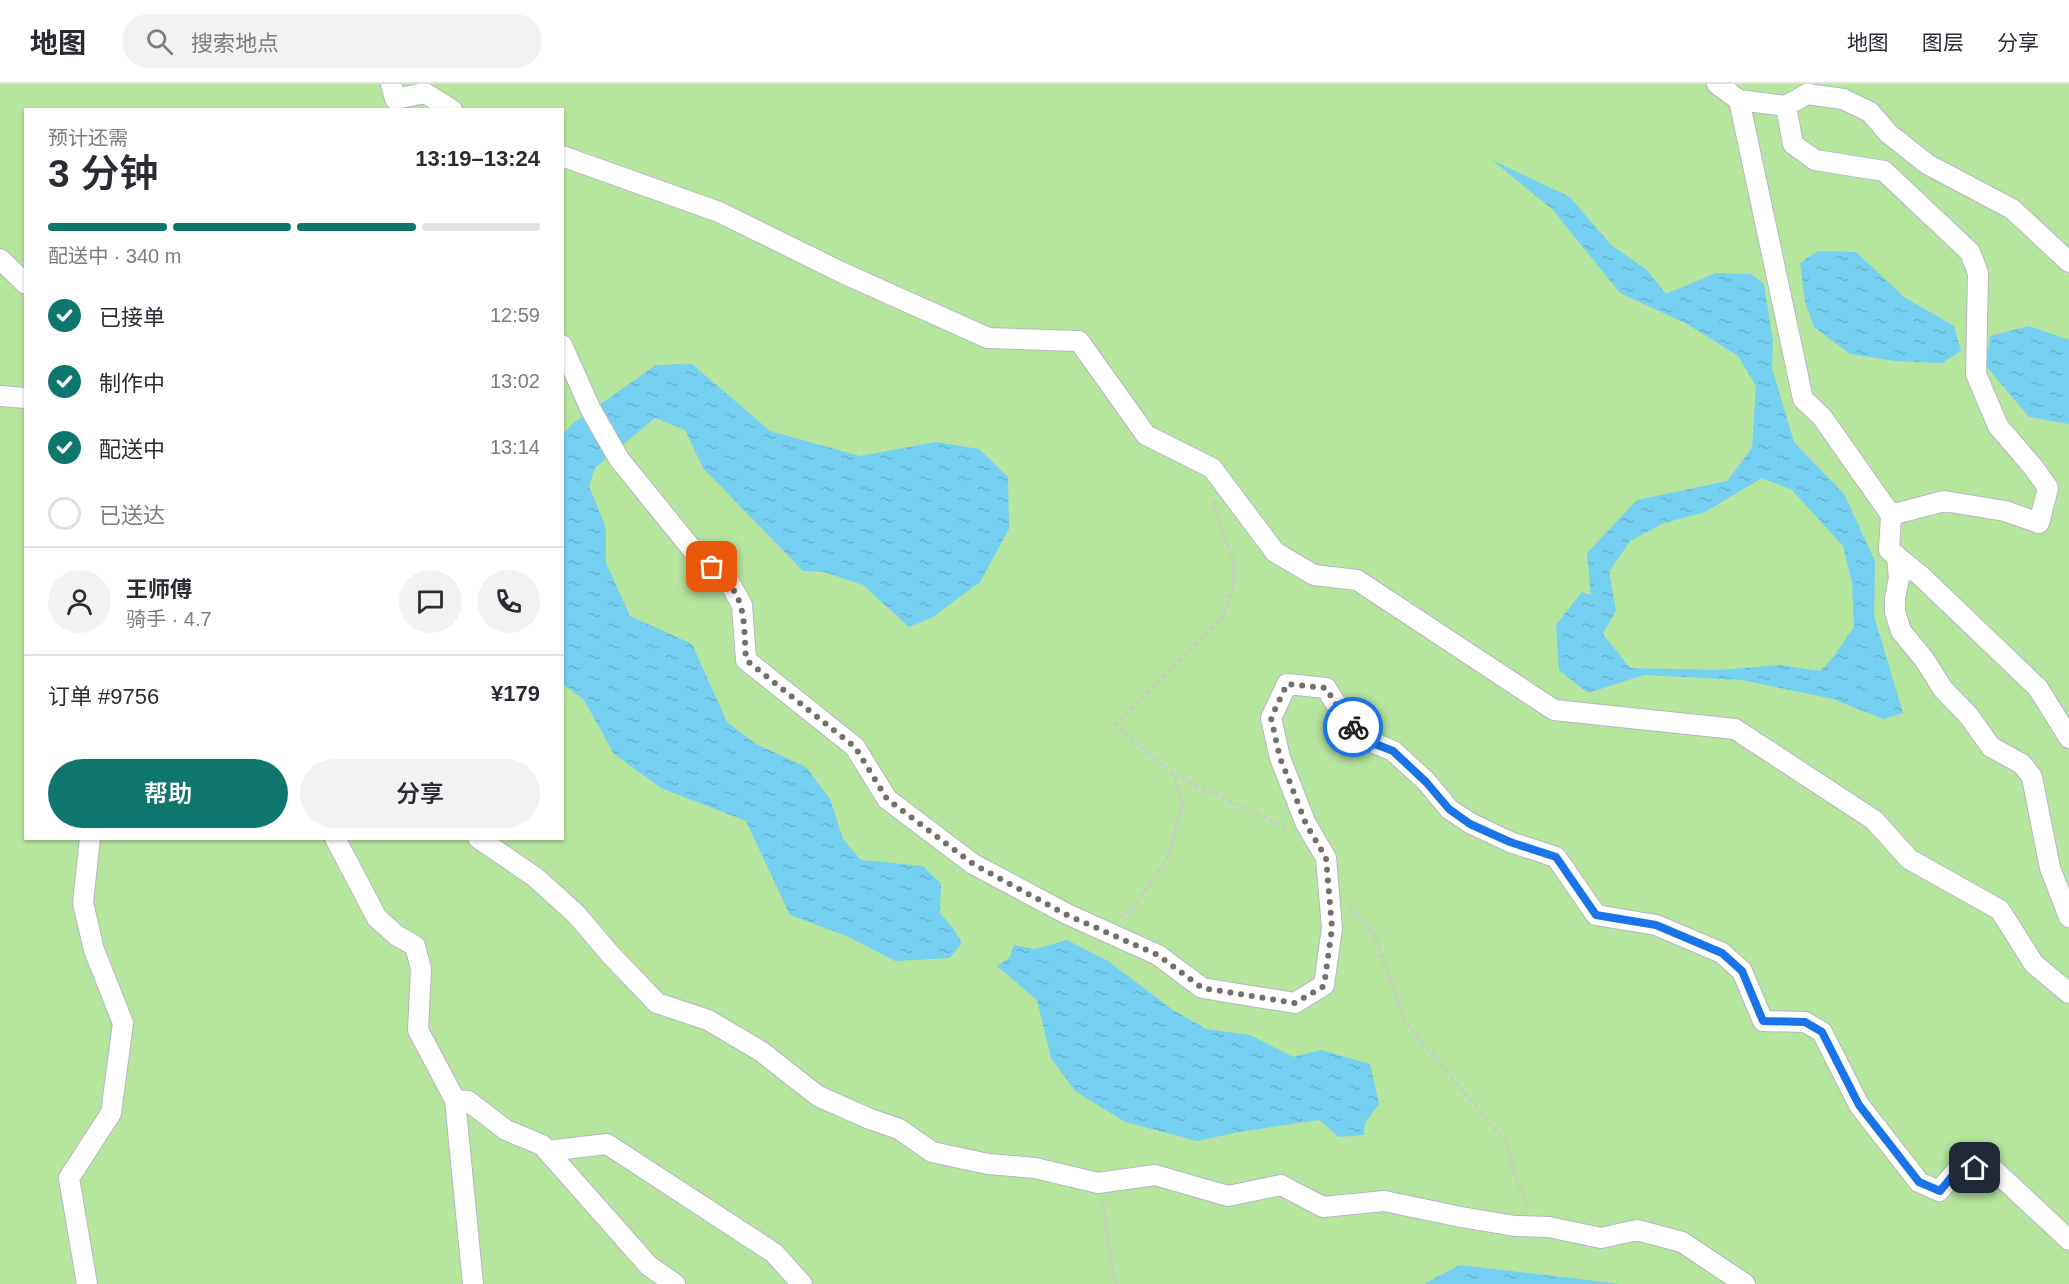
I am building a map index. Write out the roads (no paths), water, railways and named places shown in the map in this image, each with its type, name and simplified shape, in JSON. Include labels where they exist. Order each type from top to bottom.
[{"type":"street","points":[[391,84],[395,99],[425,93],[449,108]]},
{"type":"street","points":[[1717,84],[1739,100],[1786,106],[1807,94],[1843,99],[1870,112],[1888,133],[1927,164],[2012,209],[2069,262]]},
{"type":"street","points":[[1739,100],[1803,399],[1822,417],[1891,514],[1889,550],[1921,576],[2038,688],[2069,738]]},
{"type":"street","points":[[1786,106],[1793,144],[1815,160],[1884,171],[1970,252],[1978,273],[1976,374],[1998,426],[2048,488],[2039,523],[2005,511],[1944,501],[1891,514]]},
{"type":"street","points":[[564,157],[718,212],[843,273],[988,338],[1078,340],[1146,435],[1212,468],[1275,552],[1314,576],[1357,580],[1554,710],[1735,729],[1874,820],[1909,860],[2000,910],[2034,964],[2069,993]]},
{"type":"street","points":[[0,259],[24,282]]},
{"type":"street","points":[[564,349],[591,410],[619,459],[696,554],[728,580],[742,605],[746,660],[855,747],[887,799],[973,864],[1067,915],[1158,955],[1202,988],[1295,1003],[1324,986],[1332,928],[1326,858],[1306,824],[1280,758],[1271,718],[1287,684],[1326,688],[1342,714],[1365,740],[1393,751],[1426,782],[1449,809],[1470,824],[1510,842],[1556,857],[1596,915],[1656,925],[1722,953],[1742,971],[1763,1021],[1805,1022],[1822,1032],[1859,1105],[1919,1182],[1940,1191],[1958,1169],[1992,1168],[2069,1240]]},
{"type":"street","points":[[0,396],[24,398]]},
{"type":"street","points":[[1897,556],[1899,579],[1895,612],[1901,631],[1943,689],[1969,716],[1991,747],[2022,764],[2032,777],[2049,868],[2069,917]]},
{"type":"street","points":[[87,1284],[69,1178],[111,1113],[123,1023],[94,950],[83,903],[90,840]]},
{"type":"street","points":[[336,840],[377,918],[396,935],[415,946],[421,969],[418,1030],[455,1100],[473,1284]]},
{"type":"street","points":[[481,840],[535,877],[576,915],[657,1003],[708,1020],[762,1052],[818,1096],[899,1129],[932,1152],[988,1164],[1035,1168],[1096,1182],[1155,1175],[1227,1196],[1281,1185],[1323,1208],[1384,1201],[1461,1217],[1515,1226],[1549,1227],[1601,1238],[1637,1230],[1682,1242],[1745,1284]]},
{"type":"street","points":[[455,1100],[468,1101],[506,1130],[542,1145],[649,1266],[675,1284]]},
{"type":"street","points":[[547,1151],[607,1144],[774,1254],[802,1284]]},
{"type":"water","points":[[1492,160],[1570,197],[1611,245],[1647,270],[1666,294],[1716,273],[1751,274],[1764,284],[1773,341],[1772,368],[1794,442],[1844,494],[1875,561],[1874,616],[1903,713],[1883,719],[1833,699],[1742,680],[1644,675],[1588,693],[1559,670],[1556,625],[1582,592],[1591,595],[1587,553],[1637,500],[1727,481],[1752,448],[1756,386],[1738,356],[1687,324],[1620,293],[1552,209]],"holes":[[[1762,478],[1792,490],[1843,546],[1852,583],[1854,627],[1831,660],[1820,671],[1781,665],[1719,670],[1630,668],[1603,634],[1616,610],[1609,572],[1630,541],[1664,523],[1705,512]]]},
{"type":"water","points":[[1818,251],[1856,252],[1904,297],[1954,326],[1961,351],[1942,363],[1895,361],[1850,354],[1814,327],[1805,302],[1800,263]]},
{"type":"water","points":[[2029,326],[2069,340],[2069,424],[2029,417],[1986,366],[1990,336]]},
{"type":"water","points":[[692,364],[770,431],[860,456],[936,442],[979,449],[1008,477],[1009,529],[980,582],[933,617],[909,627],[863,585],[824,572],[803,571],[703,468],[685,430],[655,418],[595,468],[589,486],[606,528],[606,563],[630,616],[692,644],[727,722],[756,744],[806,767],[830,799],[843,839],[861,860],[923,866],[941,884],[940,913],[962,943],[950,958],[895,961],[849,937],[790,915],[746,821],[661,788],[614,754],[584,700],[564,685],[564,434],[572,424],[656,365]]},
{"type":"water","points":[[1067,940],[1108,961],[1173,1010],[1206,1029],[1250,1035],[1293,1057],[1321,1050],[1370,1064],[1379,1104],[1365,1123],[1364,1135],[1339,1137],[1319,1120],[1197,1141],[1125,1122],[1075,1091],[1051,1058],[1037,1000],[997,966],[1009,958],[1014,945],[1035,949]]},
{"type":"water","points":[[1460,1265],[1621,1284],[1424,1284]]}]
